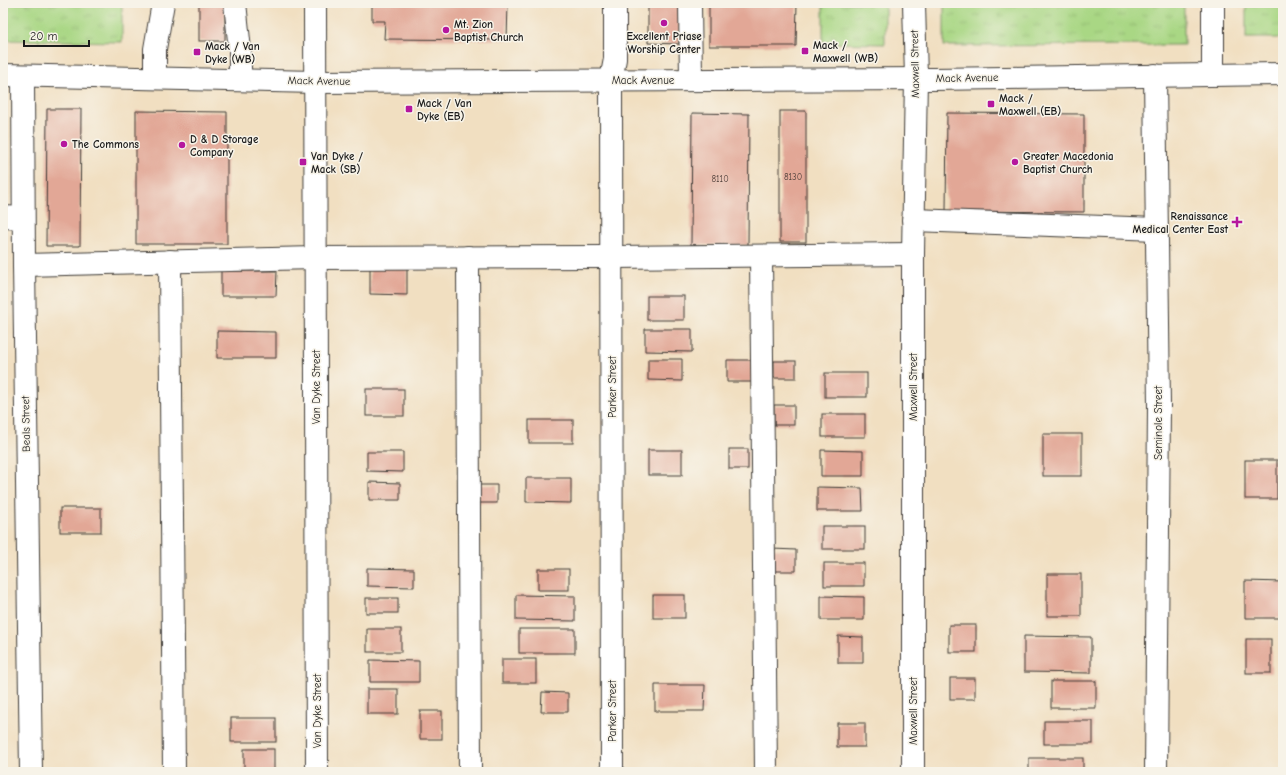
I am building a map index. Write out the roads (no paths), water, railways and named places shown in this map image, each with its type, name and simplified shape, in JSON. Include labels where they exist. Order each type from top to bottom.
[{"type":"street","points":[[155,78],[155,49],[163,3]]},
{"type":"street","points":[[235,3],[240,50],[240,80]]},
{"type":"street","name":"Van Dyke Street","points":[[315,3],[317,772]]},
{"type":"street","name":"Parker Street","points":[[612,772],[611,80],[615,59],[615,3]]},
{"type":"street","points":[[690,3],[691,80]]},
{"type":"street","name":"Maxwell Street","points":[[914,3],[916,78],[913,254],[914,772]]},
{"type":"street","points":[[1212,3],[1213,74]]},
{"type":"street","name":"Mack Avenue","points":[[13,75],[316,82],[933,79],[1283,74]]},
{"type":"street","name":"Beals Street","points":[[13,75],[13,217],[24,265],[31,772]]},
{"type":"street","name":"Seminole Street","points":[[1155,75],[1159,406],[1156,772]]},
{"type":"street","points":[[914,220],[1157,229]]},
{"type":"street","points":[[24,265],[316,258],[913,254]]},
{"type":"street","points":[[761,256],[766,772]]},
{"type":"street","points":[[468,257],[470,772]]},
{"type":"street","points":[[170,261],[174,772]]},
{"type":"place","name":"Excellent Priase Worship Center","points":[[664,23]]},
{"type":"place","name":"Mt. Zion Baptist Church","points":[[446,30]]},
{"type":"place","name":"Mack / Maxwell (WB)","points":[[805,51]]},
{"type":"place","name":"Mack / Van Dyke (WB)","points":[[197,52]]},
{"type":"place","name":"Mack / Maxwell (EB)","points":[[991,104]]},
{"type":"place","name":"Mack / Van Dyke (EB)","points":[[409,109]]},
{"type":"place","name":"The Commons","points":[[64,144]]},
{"type":"place","name":"D & D Storage Company","points":[[182,145]]},
{"type":"place","name":"Van Dyke / Mack (SB)","points":[[303,162]]},
{"type":"place","name":"Greater Macedonia Baptist Church","points":[[1015,162]]},
{"type":"place","name":"Renaissance Medical Center East","points":[[1237,222]]}]
